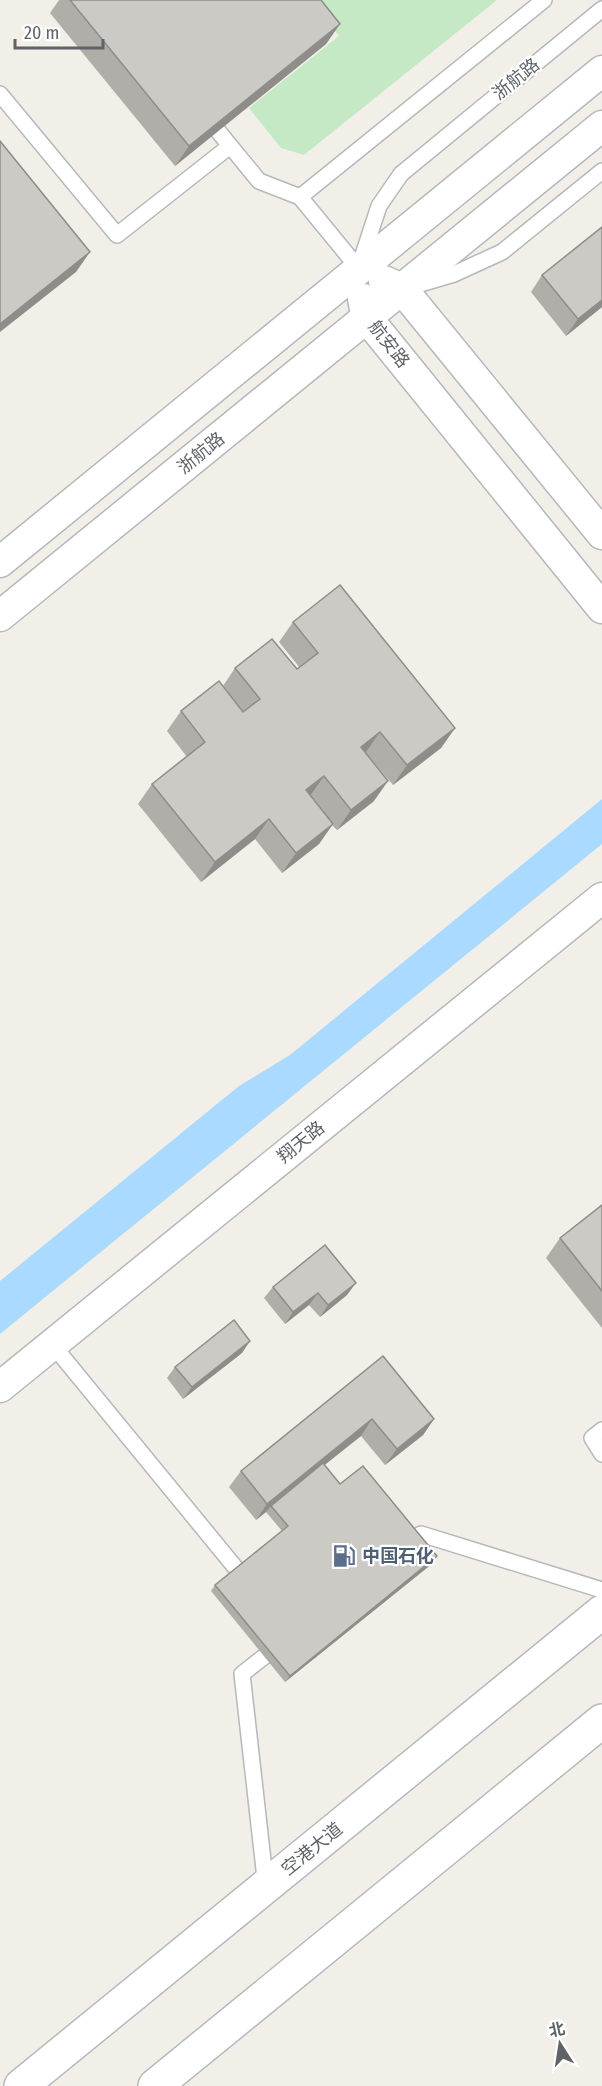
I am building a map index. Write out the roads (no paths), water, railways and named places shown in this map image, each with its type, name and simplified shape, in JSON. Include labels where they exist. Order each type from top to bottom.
[{"type":"main road","name":"空港大道","points":[[21,2086],[602,1612]]},
{"type":"main road","points":[[155,2086],[602,1721]]},
{"type":"street","points":[[0,562],[602,71]]},
{"type":"street","name":"浙航路","points":[[0,616],[602,126]]},
{"type":"street","points":[[358,270],[402,289],[602,534]]},
{"type":"street","name":"航安路","points":[[358,270],[367,318],[602,608]]},
{"type":"street","name":"翔天路","points":[[0,1387],[602,898]]},
{"type":"lane","points":[[300,198],[544,0]]},
{"type":"lane","name":"浙航路","points":[[358,270],[379,206],[401,174],[602,9]]},
{"type":"lane","points":[[0,94],[117,235],[230,146]]},
{"type":"lane","points":[[218,131],[259,181],[300,198],[358,270]]},
{"type":"lane","name":"浙航路","points":[[402,289],[454,274],[502,252],[602,171]]},
{"type":"lane","points":[[52,1344],[261,1599]]},
{"type":"lane","points":[[602,1430],[592,1438],[602,1454]]},
{"type":"lane","points":[[393,1556],[420,1534],[602,1590]]},
{"type":"lane","points":[[266,1887],[242,1674],[291,1635]]},
{"type":"water","points":[[602,799],[602,844],[0,1334],[0,1281],[239,1086],[290,1055]]},
{"type":"place","name":"中国石化","points":[[344,1556]]}]
